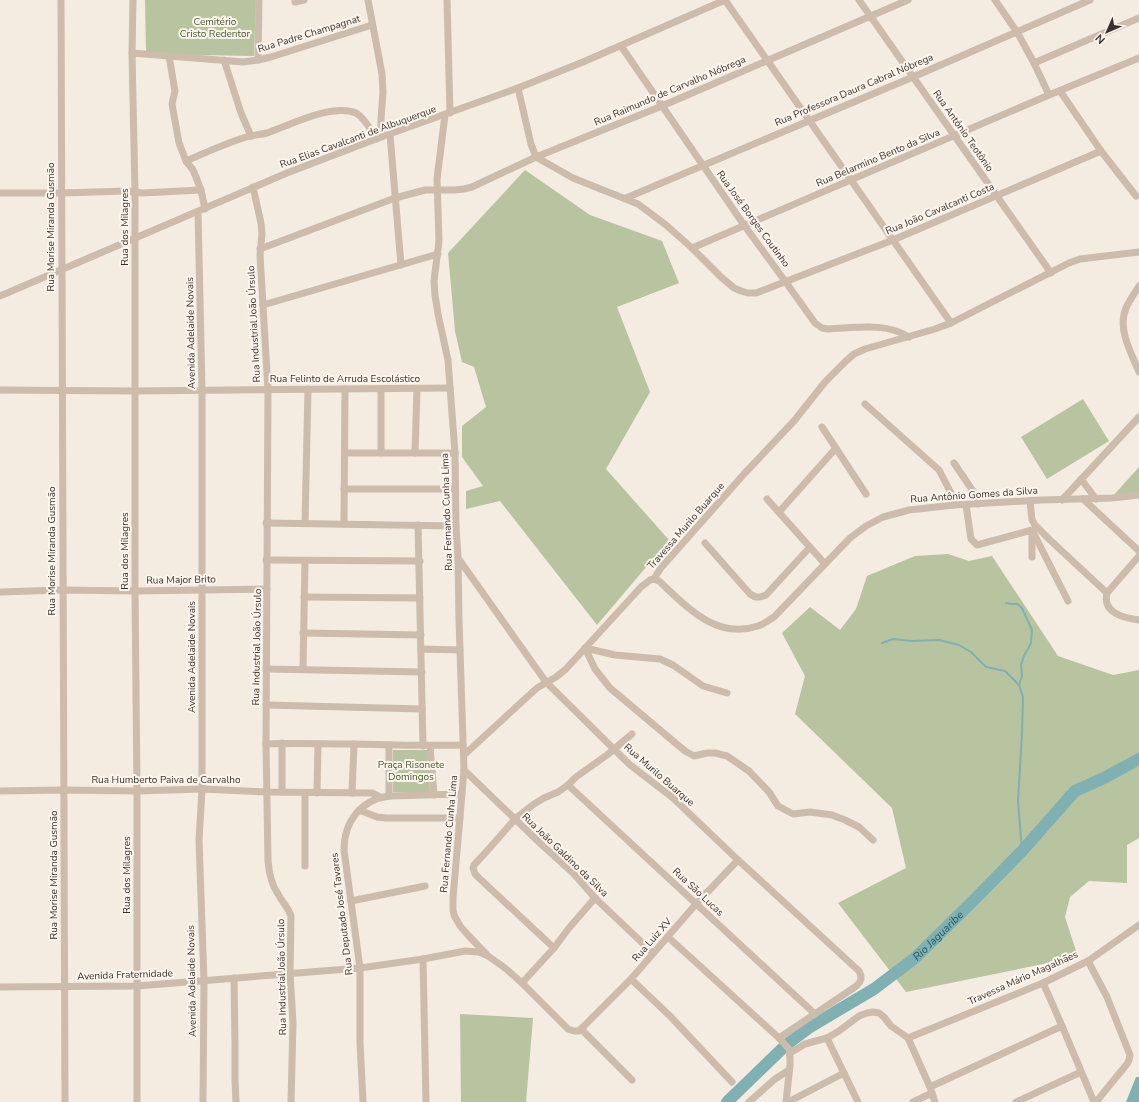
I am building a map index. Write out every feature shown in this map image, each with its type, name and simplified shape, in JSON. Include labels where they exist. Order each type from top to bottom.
[{"type":"street","name":"Rua Morise Miranda Gusmão","points":[[61,0],[65,1102]]},
{"type":"street","name":"Rua dos Milagres","points":[[133,0],[132,53],[135,192],[135,591],[137,791],[136,1102]]},
{"type":"street","points":[[258,60],[259,0]]},
{"type":"street","points":[[296,2],[304,0]]},
{"type":"street","points":[[368,0],[383,83],[379,138]]},
{"type":"street","name":"Rua Fernando Cunha Lima","points":[[447,0],[448,114],[438,168],[437,189],[440,241],[435,270],[435,296],[448,360],[455,453],[464,755],[453,910],[460,926],[488,956]]},
{"type":"street","points":[[725,0],[951,323]]},
{"type":"street","name":"Rua Elias Cavalcanti de Albuquerque","points":[[0,296],[253,187],[379,138],[518,88],[621,46],[725,0]]},
{"type":"street","name":"Rua Antônio Teotônio","points":[[859,0],[1051,273]]},
{"type":"street","name":"Rua Raimundo de Carvalho Nóbrega","points":[[260,250],[396,198],[425,190],[459,190],[472,186],[536,157],[662,106],[908,0]]},
{"type":"street","points":[[995,0],[1017,32],[1049,95]]},
{"type":"street","name":"Rua Professora Daura Cabral Nóbrega","points":[[626,198],[913,77],[1090,0]]},
{"type":"street","points":[[1034,63],[1139,18]]},
{"type":"street","name":"Rua Padre Champagnat","points":[[132,53],[243,62],[276,56],[372,25]]},
{"type":"street","name":"Rua José Borges Coutinho","points":[[621,46],[702,166],[814,323],[822,328],[886,328],[903,333],[909,337]]},
{"type":"street","name":"Avenida Adelaide Novais","points":[[169,56],[176,91],[172,104],[179,143],[186,160],[193,170],[201,190],[202,789],[199,840],[204,981],[203,1102]]},
{"type":"street","name":"Rua Belarmino Bento da Silva","points":[[692,248],[1139,58]]},
{"type":"street","points":[[224,60],[241,113],[251,136]]},
{"type":"street","points":[[518,88],[531,144],[536,157]]},
{"type":"street","points":[[1060,91],[1101,151],[1136,192]]},
{"type":"street","points":[[186,160],[242,138],[266,133],[318,114],[332,111],[344,111],[361,116],[379,138]]},
{"type":"street","points":[[390,134],[401,265]]},
{"type":"street","name":"Rua João Cavalcanti Costa","points":[[536,157],[573,178],[638,204],[692,248],[721,277],[741,291],[756,293],[893,240],[1101,151]]},
{"type":"street","name":"Rua Industrial João Úrsulo","points":[[253,187],[262,234],[260,250],[268,390],[266,523],[266,792],[268,861],[269,872],[274,889],[288,907],[291,916],[290,973],[293,1023],[291,1102]]},
{"type":"street","points":[[0,193],[127,191],[142,193],[201,190]]},
{"type":"street","points":[[1051,273],[1080,259],[1139,252]]},
{"type":"street","points":[[263,305],[438,254]]},
{"type":"street","name":"Travessa Murilo Buarque","points":[[464,755],[537,688],[566,669],[641,587],[650,580],[654,579],[660,569],[744,474],[794,421],[825,382],[854,354],[864,349],[909,337],[951,323],[1051,273]]},
{"type":"street","points":[[1139,286],[1126,308],[1123,323],[1126,339],[1139,372]]},
{"type":"street","name":"Rua Felinto de Arruda Escolástico","points":[[0,390],[135,391],[450,388]]},
{"type":"street","points":[[305,524],[308,389]]},
{"type":"street","points":[[344,524],[345,389]]},
{"type":"street","points":[[381,389],[381,453]]},
{"type":"street","points":[[415,453],[417,389]]},
{"type":"street","points":[[865,404],[939,470],[952,495],[954,505]]},
{"type":"street","points":[[1062,500],[1139,417]]},
{"type":"street","points":[[822,427],[866,494]]},
{"type":"street","points":[[779,512],[836,448]]},
{"type":"street","points":[[345,453],[455,453]]},
{"type":"street","points":[[954,464],[977,497],[978,504]]},
{"type":"street","points":[[1081,479],[1096,499]]},
{"type":"street","points":[[344,489],[456,489]]},
{"type":"street","name":"Rua Antônio Gomes da Silva","points":[[654,579],[659,581],[685,606],[698,616],[716,626],[728,629],[745,629],[759,626],[774,617],[850,538],[866,526],[883,517],[909,510],[954,505],[1096,499],[1139,495]]},
{"type":"street","points":[[767,498],[825,564]]},
{"type":"street","points":[[1084,499],[1139,551]]},
{"type":"street","points":[[1030,501],[1033,527],[1032,557]]},
{"type":"street","points":[[966,505],[971,539],[976,545],[1033,527]]},
{"type":"street","points":[[266,523],[456,526]]},
{"type":"street","points":[[418,525],[422,649],[422,709],[434,795]]},
{"type":"street","points":[[1033,527],[1050,540],[1107,593]]},
{"type":"street","points":[[1033,527],[1068,601]]},
{"type":"street","points":[[705,543],[755,598],[766,595],[810,548]]},
{"type":"street","points":[[1139,556],[1106,596],[1111,610],[1126,618],[1139,620]]},
{"type":"street","name":"Rua Murilo Buarque","points":[[458,558],[546,682],[629,764],[673,798],[859,971],[862,978],[855,987],[815,1014]]},
{"type":"street","points":[[266,560],[420,561]]},
{"type":"street","points":[[303,669],[305,561]]},
{"type":"street","name":"Rua Major Brito","points":[[0,592],[62,590],[267,590]]},
{"type":"street","points":[[304,597],[420,598]]},
{"type":"street","points":[[303,633],[421,634]]},
{"type":"street","points":[[585,648],[615,655],[660,660],[673,665],[702,686],[727,694]]},
{"type":"street","points":[[585,648],[595,669],[610,688],[685,751],[694,756],[708,753],[726,756],[749,771],[769,792],[778,806],[793,814],[810,812],[832,815],[846,820],[859,827],[873,840]]},
{"type":"street","points":[[422,649],[460,650]]},
{"type":"street","points":[[266,669],[422,672]]},
{"type":"street","points":[[266,705],[422,709]]},
{"type":"street","points":[[554,948],[479,878],[473,870],[474,865],[515,819],[534,804],[558,792],[568,785],[576,777],[615,750],[632,734]]},
{"type":"street","points":[[282,743],[282,792]]},
{"type":"street","points":[[266,744],[427,746],[463,744]]},
{"type":"street","points":[[317,793],[318,744]]},
{"type":"street","points":[[352,793],[354,744]]},
{"type":"street","points":[[389,745],[389,796],[462,794]]},
{"type":"street","name":"Rua João Galdino da Silva","points":[[464,770],[573,873],[595,898],[653,954]]},
{"type":"street","name":"Rua São Lucas","points":[[568,785],[815,1014]]},
{"type":"street","name":"Rua Humberto Paiva de Carvalho","points":[[0,791],[137,791],[202,789],[306,793],[372,793],[380,797]]},
{"type":"street","points":[[305,866],[306,793]]},
{"type":"street","name":"Rua Deputado José Tavares","points":[[362,1102],[360,968],[344,850],[344,839],[346,830],[351,820],[359,810],[372,800],[389,796]]},
{"type":"street","points":[[359,810],[377,817],[386,818],[460,818]]},
{"type":"street","name":"Rua Luiz XV","points":[[580,1030],[631,980],[696,904],[738,860]]},
{"type":"street","points":[[351,901],[425,886]]},
{"type":"street","points":[[522,983],[554,948],[595,898]]},
{"type":"street","name":"Travessa Mário Magalhães","points":[[908,1038],[1043,983],[1088,961],[1139,925]]},
{"type":"street","points":[[668,937],[781,1040],[789,1051],[790,1065],[787,1102]]},
{"type":"street","name":"Avenida Fraternidade","points":[[0,987],[64,988],[137,986],[360,968],[465,951],[479,952],[488,956]]},
{"type":"street","points":[[488,956],[522,983],[568,1029],[574,1032],[580,1030],[632,1080]]},
{"type":"street","points":[[423,959],[426,1102]]},
{"type":"street","points":[[1043,983],[1095,1102],[1130,1060],[1130,1055],[1107,997],[1088,961]]},
{"type":"street","points":[[234,978],[236,1102]]},
{"type":"street","points":[[631,980],[670,1016],[732,1082]]},
{"type":"street","points":[[789,1051],[805,1044],[827,1038],[867,1012],[879,1014],[884,1017],[891,1026],[908,1038],[935,1102]]},
{"type":"street","points":[[781,1040],[815,1014]]},
{"type":"street","points":[[913,1102],[931,1090],[1062,1026]]},
{"type":"street","points":[[827,1038],[858,1102]]},
{"type":"street","points":[[749,1102],[775,1079],[789,1070]]},
{"type":"street","points":[[1016,1102],[1081,1072]]},
{"type":"street","points":[[787,1102],[844,1073]]},
{"type":"green space","name":"Cemitério Cristo Redentor","points":[[145,0],[256,0],[254,56],[146,54]]},
{"type":"green space","points":[[525,170],[590,215],[662,241],[679,283],[617,307],[650,392],[606,469],[669,540],[597,625],[500,501],[466,509],[466,491],[483,486],[462,457],[462,426],[486,407],[474,367],[462,362],[455,331],[448,253]]},
{"type":"green space","points":[[1083,399],[1109,441],[1047,479],[1021,437]]},
{"type":"green space","points":[[1139,467],[1139,493],[1112,497]]},
{"type":"green space","points":[[948,554],[969,561],[992,556],[1058,656],[1113,675],[1139,670],[1139,838],[1127,845],[1127,883],[1089,881],[1070,897],[1065,917],[1078,957],[906,992],[838,903],[906,868],[892,808],[795,714],[805,676],[782,633],[810,607],[840,630],[856,609],[867,576],[915,556]]},
{"type":"green space","name":"Praça Risonete Domingos","points":[[393,750],[428,750],[430,792],[393,792]]},
{"type":"green space","points":[[460,1014],[533,1018],[526,1102],[461,1102]]},
{"type":"water","points":[[1136,1077],[1139,1077],[1139,1102],[1126,1102]]},
{"type":"waterway","points":[[1006,603],[1017,604],[1022,608],[1032,630],[1031,643],[1021,665],[1022,676],[1019,685]]},
{"type":"waterway","points":[[882,643],[893,639],[912,641],[939,640],[959,645],[971,652],[986,667],[1005,671],[1019,685],[1023,697],[1018,801],[1022,851]]},
{"type":"waterway","name":"Rio Jaguaribe","points":[[727,1102],[786,1045],[810,1027],[874,989],[915,958],[1022,851],[1075,791],[1104,778],[1139,759]]}]
